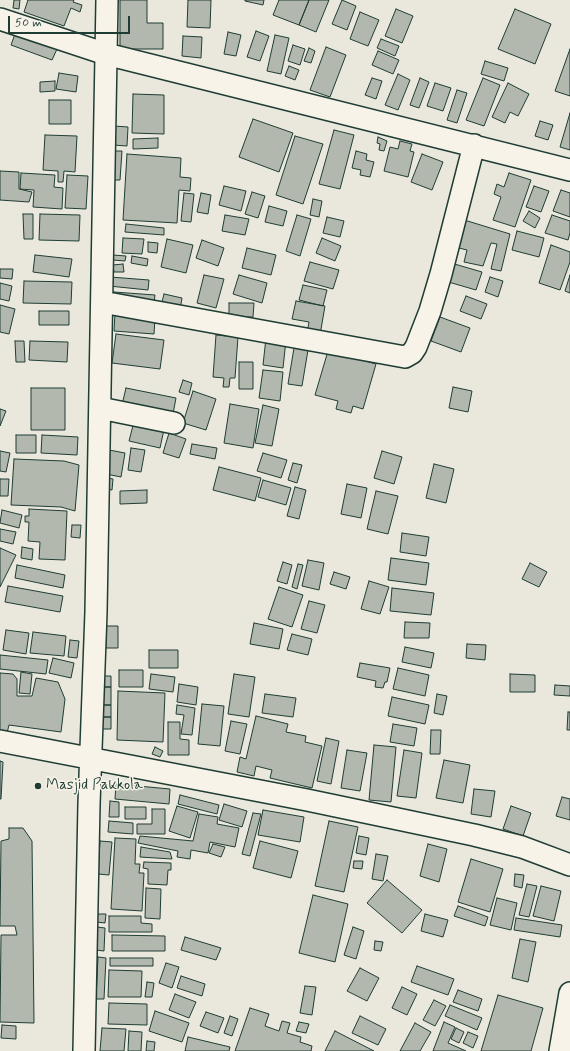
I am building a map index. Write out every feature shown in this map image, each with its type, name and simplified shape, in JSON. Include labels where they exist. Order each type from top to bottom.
[{"type":"street","points":[[84,1051],[100,408],[107,0]]},
{"type":"street","points":[[0,19],[106,54],[570,170]]},
{"type":"street","points":[[102,302],[398,357],[409,356],[420,338],[432,304],[474,145]]},
{"type":"street","points":[[100,408],[174,423]]},
{"type":"street","points":[[0,741],[300,798],[474,835],[522,847],[570,865]]},
{"type":"street","points":[[560,1051],[570,993]]},
{"type":"building","points":[[14,0],[20,0],[19,9],[13,8]]},
{"type":"building","points":[[28,0],[74,0],[73,2],[82,5],[80,12],[71,8],[64,26],[24,12]]},
{"type":"building","points":[[120,0],[147,0],[147,23],[163,23],[163,49],[120,49]]},
{"type":"building","points":[[188,0],[211,0],[210,28],[187,27]]},
{"type":"building","points":[[245,0],[264,0],[263,5]]},
{"type":"building","points":[[279,0],[309,0],[299,25],[273,15]]},
{"type":"building","points":[[309,0],[329,0],[316,32],[299,25]]},
{"type":"building","points":[[342,0],[356,6],[347,30],[332,24]]},
{"type":"building","points":[[396,9],[413,16],[402,43],[385,36]]},
{"type":"building","points":[[515,9],[551,24],[535,64],[498,49]]},
{"type":"building","points":[[360,12],[379,20],[368,46],[350,39]]},
{"type":"building","points":[[256,31],[269,36],[260,61],[247,57]]},
{"type":"building","points":[[228,32],[241,35],[236,56],[224,54]]},
{"type":"building","points":[[15,34],[57,49],[52,60],[11,45]]},
{"type":"building","points":[[275,35],[289,38],[281,74],[267,71]]},
{"type":"building","points":[[183,36],[202,37],[201,58],[182,56]]},
{"type":"building","points":[[381,39],[399,46],[395,56],[377,48]]},
{"type":"building","points":[[293,45],[305,49],[300,65],[288,61]]},
{"type":"building","points":[[326,47],[346,55],[330,97],[310,90]]},
{"type":"building","points":[[309,48],[315,51],[311,63],[304,61]]},
{"type":"building","points":[[570,49],[570,96],[555,91]]},
{"type":"building","points":[[378,51],[399,60],[393,74],[372,65]]},
{"type":"building","points":[[485,61],[508,68],[504,81],[481,74]]},
{"type":"building","points":[[289,66],[299,70],[295,80],[285,76]]},
{"type":"building","points":[[59,73],[78,76],[76,92],[56,89]]},
{"type":"building","points":[[398,74],[410,80],[398,110],[385,105]]},
{"type":"building","points":[[372,78],[382,81],[376,99],[365,95]]},
{"type":"building","points":[[420,78],[429,82],[419,108],[410,105]]},
{"type":"building","points":[[483,78],[500,85],[484,126],[466,120]]},
{"type":"building","points":[[55,81],[55,91],[40,92],[40,82]]},
{"type":"building","points":[[435,83],[451,88],[443,111],[427,106]]},
{"type":"building","points":[[508,83],[529,94],[518,116],[510,112],[505,123],[492,117]]},
{"type":"building","points":[[457,90],[467,93],[457,123],[447,120]]},
{"type":"building","points":[[133,94],[164,95],[164,134],[132,133]]},
{"type":"building","points":[[49,100],[71,100],[71,124],[49,124]]},
{"type":"building","points":[[570,113],[570,150],[560,147]]},
{"type":"building","points":[[253,119],[293,133],[279,172],[239,157]]},
{"type":"building","points":[[540,121],[553,125],[548,140],[535,136]]},
{"type":"building","points":[[114,126],[128,127],[127,146],[113,145]]},
{"type":"building","points":[[334,130],[354,135],[340,189],[319,184]]},
{"type":"building","points":[[45,135],[77,136],[75,172],[64,171],[63,182],[58,182],[58,171],[43,170]]},
{"type":"building","points":[[295,136],[323,144],[303,204],[276,195]]},
{"type":"building","points":[[378,137],[387,141],[384,151],[379,150],[380,144],[377,143]]},
{"type":"building","points":[[158,138],[158,148],[133,149],[133,139]]},
{"type":"building","points":[[400,141],[412,144],[410,151],[414,152],[408,177],[384,171],[390,147],[398,149]]},
{"type":"building","points":[[113,151],[122,151],[120,180],[111,180]]},
{"type":"building","points":[[356,151],[367,154],[366,160],[374,162],[370,177],[360,175],[361,170],[352,168]]},
{"type":"building","points":[[127,154],[181,158],[180,177],[191,178],[190,191],[179,190],[177,223],[123,220]]},
{"type":"building","points":[[422,154],[443,162],[432,190],[411,182]]},
{"type":"building","points":[[0,171],[19,172],[19,189],[32,192],[29,202],[0,200]]},
{"type":"building","points":[[21,173],[55,175],[54,187],[63,188],[62,209],[33,207],[34,190],[20,189]]},
{"type":"building","points":[[509,173],[531,180],[515,227],[493,220],[501,197],[494,194],[497,184],[504,187]]},
{"type":"building","points":[[67,175],[88,176],[86,209],[65,208]]},
{"type":"building","points":[[224,186],[246,191],[241,211],[219,205]]},
{"type":"building","points":[[534,186],[549,191],[541,212],[526,207]]},
{"type":"building","points":[[561,190],[570,193],[570,217],[553,211]]},
{"type":"building","points":[[252,192],[265,196],[258,218],[245,214]]},
{"type":"building","points":[[184,193],[194,194],[191,222],[181,221]]},
{"type":"building","points":[[201,193],[211,195],[208,214],[197,212]]},
{"type":"building","points":[[313,199],[322,201],[319,217],[310,215]]},
{"type":"building","points":[[269,206],[287,211],[283,226],[265,222]]},
{"type":"building","points":[[529,211],[540,218],[535,228],[523,221]]},
{"type":"building","points":[[23,214],[33,214],[33,239],[24,239]]},
{"type":"building","points":[[40,214],[80,215],[79,241],[39,240]]},
{"type":"building","points":[[225,215],[249,219],[245,235],[222,231]]},
{"type":"building","points":[[297,215],[311,219],[300,256],[286,251]]},
{"type":"building","points":[[552,215],[570,221],[570,233],[568,240],[545,233]]},
{"type":"building","points":[[327,217],[344,221],[340,237],[323,233]]},
{"type":"building","points":[[461,219],[510,234],[501,271],[491,269],[497,244],[491,243],[483,266],[464,262],[467,250],[455,247]]},
{"type":"building","points":[[126,224],[164,228],[164,235],[125,232]]},
{"type":"building","points":[[517,231],[544,238],[539,257],[512,250]]},
{"type":"building","points":[[123,238],[144,239],[142,254],[122,253]]},
{"type":"building","points":[[322,238],[341,246],[335,261],[316,253]]},
{"type":"building","points":[[167,239],[193,245],[186,273],[161,267]]},
{"type":"building","points":[[202,240],[224,248],[218,266],[196,258]]},
{"type":"building","points":[[148,242],[158,243],[157,253],[148,252]]},
{"type":"building","points":[[551,245],[570,252],[570,262],[560,290],[539,283]]},
{"type":"building","points":[[247,248],[276,255],[271,275],[242,268]]},
{"type":"building","points":[[35,255],[72,259],[69,277],[33,272]]},
{"type":"building","points":[[113,255],[126,256],[125,261],[113,260]]},
{"type":"building","points":[[132,256],[148,259],[147,266],[131,263]]},
{"type":"building","points":[[310,262],[339,270],[333,289],[304,281]]},
{"type":"building","points":[[451,263],[482,272],[476,290],[445,281]]},
{"type":"building","points":[[123,264],[124,272],[114,272],[113,265]]},
{"type":"building","points":[[0,269],[13,269],[12,279],[0,278]]},
{"type":"building","points":[[204,275],[224,279],[216,308],[197,303]]},
{"type":"building","points":[[239,275],[267,283],[262,303],[233,294]]},
{"type":"building","points":[[570,275],[570,293],[565,291]]},
{"type":"building","points":[[110,277],[149,280],[148,290],[109,286]]},
{"type":"building","points":[[490,277],[503,281],[498,297],[485,292]]},
{"type":"building","points":[[24,281],[72,282],[71,304],[23,303]]},
{"type":"building","points":[[0,283],[12,286],[9,301],[0,299]]},
{"type":"building","points":[[303,285],[327,290],[323,306],[299,300]]},
{"type":"building","points":[[114,292],[155,295],[154,303],[114,300]]},
{"type":"building","points":[[164,294],[182,298],[180,310],[161,306]]},
{"type":"building","points":[[466,296],[487,304],[481,319],[460,311]]},
{"type":"building","points":[[296,301],[325,306],[320,335],[307,333],[309,322],[292,319]]},
{"type":"building","points":[[229,303],[254,303],[253,317],[229,317]]},
{"type":"building","points":[[0,305],[15,309],[9,334],[0,332]]},
{"type":"building","points":[[39,311],[69,311],[69,325],[39,325]]},
{"type":"building","points":[[115,314],[155,318],[154,334],[114,331]]},
{"type":"building","points":[[440,317],[470,328],[461,352],[431,341]]},
{"type":"building","points":[[116,334],[164,340],[160,369],[112,363]]},
{"type":"building","points":[[216,335],[238,337],[235,378],[230,378],[229,387],[223,387],[224,378],[213,377]]},
{"type":"building","points":[[266,338],[286,340],[283,368],[263,365]]},
{"type":"building","points":[[15,341],[24,341],[25,362],[16,362]]},
{"type":"building","points":[[30,341],[68,342],[67,362],[29,360]]},
{"type":"building","points":[[294,348],[308,350],[302,386],[288,384]]},
{"type":"building","points":[[328,351],[376,364],[363,409],[353,406],[351,413],[336,409],[338,401],[315,395]]},
{"type":"building","points":[[239,362],[253,362],[253,389],[239,389]]},
{"type":"building","points":[[263,370],[283,372],[280,401],[259,398]]},
{"type":"building","points":[[183,380],[192,383],[189,395],[179,392]]},
{"type":"building","points":[[453,387],[472,391],[468,412],[449,408]]},
{"type":"building","points":[[31,388],[65,388],[65,430],[31,430]]},
{"type":"building","points":[[126,388],[176,398],[173,414],[122,405]]},
{"type":"building","points":[[193,391],[216,399],[206,430],[183,423]]},
{"type":"building","points":[[230,404],[259,409],[253,448],[224,443]]},
{"type":"building","points":[[263,405],[279,409],[272,446],[255,443]]},
{"type":"building","points":[[0,409],[6,411],[0,426]]},
{"type":"building","points":[[135,418],[165,425],[160,448],[129,441]]},
{"type":"building","points":[[169,433],[186,439],[179,458],[163,453]]},
{"type":"building","points":[[16,435],[36,435],[36,453],[16,453]]},
{"type":"building","points":[[42,435],[78,437],[77,455],[41,453]]},
{"type":"building","points":[[192,444],[217,448],[215,459],[190,454]]},
{"type":"building","points":[[131,448],[145,450],[141,472],[128,470]]},
{"type":"building","points":[[109,450],[125,453],[121,477],[106,474]]},
{"type":"building","points":[[0,451],[10,453],[6,472],[0,471]]},
{"type":"building","points":[[382,451],[402,457],[394,484],[374,478]]},
{"type":"building","points":[[263,453],[287,460],[281,478],[257,471]]},
{"type":"building","points":[[14,459],[64,461],[79,465],[75,511],[61,507],[11,505]]},
{"type":"building","points":[[293,463],[302,465],[297,483],[288,480]]},
{"type":"building","points":[[434,464],[454,469],[446,503],[426,498]]},
{"type":"building","points":[[219,467],[261,478],[255,501],[213,490]]},
{"type":"building","points":[[107,478],[113,479],[112,490],[105,489]]},
{"type":"building","points":[[0,479],[9,479],[8,496],[0,496]]},
{"type":"building","points":[[263,480],[291,488],[286,505],[258,497]]},
{"type":"building","points":[[347,484],[367,488],[361,518],[341,514]]},
{"type":"building","points":[[295,487],[306,490],[299,519],[287,516]]},
{"type":"building","points":[[147,490],[147,503],[120,504],[120,491]]},
{"type":"building","points":[[376,491],[398,496],[388,534],[367,529]]},
{"type":"building","points":[[29,509],[67,511],[65,560],[39,559],[40,542],[28,541],[29,522],[25,522],[25,516],[29,516]]},
{"type":"building","points":[[2,510],[22,515],[19,528],[0,523]]},
{"type":"building","points":[[72,525],[81,525],[80,538],[71,537]]},
{"type":"building","points":[[0,529],[16,532],[13,544],[0,541]]},
{"type":"building","points":[[402,533],[429,537],[426,556],[400,552]]},
{"type":"building","points":[[22,547],[33,549],[32,560],[21,558]]},
{"type":"building","points":[[0,548],[16,555],[0,587]]},
{"type":"building","points":[[391,558],[429,563],[426,585],[388,580]]},
{"type":"building","points":[[308,560],[324,563],[319,590],[302,586]]},
{"type":"building","points":[[283,562],[292,565],[287,584],[277,581]]},
{"type":"building","points":[[530,563],[547,572],[539,587],[522,579]]},
{"type":"building","points":[[298,564],[303,565],[297,589],[292,587]]},
{"type":"building","points":[[17,565],[65,575],[63,588],[15,578]]},
{"type":"building","points":[[334,572],[350,577],[346,589],[330,584]]},
{"type":"building","points":[[369,581],[389,587],[380,614],[361,609]]},
{"type":"building","points":[[8,586],[63,596],[60,612],[5,602]]},
{"type":"building","points":[[279,587],[303,595],[292,627],[268,619]]},
{"type":"building","points":[[392,588],[434,593],[431,615],[390,611]]},
{"type":"building","points":[[309,601],[325,605],[317,633],[301,629]]},
{"type":"building","points":[[405,622],[430,623],[429,638],[404,638]]},
{"type":"building","points":[[254,623],[283,629],[279,649],[250,644]]},
{"type":"building","points":[[106,626],[118,626],[118,648],[106,648]]},
{"type":"building","points":[[6,630],[29,633],[26,654],[3,650]]},
{"type":"building","points":[[33,632],[66,636],[64,656],[30,653]]},
{"type":"building","points":[[292,634],[312,639],[308,655],[287,650]]},
{"type":"building","points":[[70,640],[79,641],[77,658],[68,657]]},
{"type":"building","points":[[467,644],[486,645],[485,660],[466,658]]},
{"type":"building","points":[[405,647],[434,653],[431,668],[402,662]]},
{"type":"building","points":[[149,650],[178,650],[178,668],[149,668]]},
{"type":"building","points":[[0,655],[48,660],[46,674],[0,669]]},
{"type":"building","points":[[53,658],[74,663],[71,678],[49,673]]},
{"type":"building","points":[[360,663],[390,668],[387,682],[385,682],[383,688],[375,687],[376,681],[357,677]]},
{"type":"building","points":[[398,668],[429,675],[425,696],[393,689]]},
{"type":"building","points":[[119,670],[143,670],[143,687],[119,687]]},
{"type":"building","points":[[21,672],[32,674],[30,694],[19,693]]},
{"type":"building","points":[[0,673],[13,674],[17,679],[17,696],[32,696],[36,678],[58,682],[65,699],[61,732],[9,725],[7,733],[0,732]]},
{"type":"building","points":[[151,674],[175,677],[173,692],[149,689]]},
{"type":"building","points":[[234,674],[255,677],[249,717],[228,714]]},
{"type":"building","points":[[510,674],[535,675],[535,692],[510,692]]},
{"type":"building","points":[[100,676],[111,676],[111,687],[100,687]]},
{"type":"building","points":[[179,684],[198,687],[196,705],[177,702]]},
{"type":"building","points":[[555,685],[570,686],[570,696],[554,695]]},
{"type":"building","points":[[100,687],[111,687],[111,705],[100,705]]},
{"type":"building","points":[[118,691],[165,693],[163,742],[117,740]]},
{"type":"building","points":[[265,694],[296,698],[293,717],[262,713]]},
{"type":"building","points":[[437,694],[447,696],[443,715],[434,713]]},
{"type":"building","points":[[392,697],[429,705],[425,724],[388,716]]},
{"type":"building","points":[[202,704],[224,706],[220,746],[198,744]]},
{"type":"building","points":[[100,705],[111,705],[111,717],[100,717]]},
{"type":"building","points":[[177,705],[195,708],[192,735],[181,734],[184,715],[176,714]]},
{"type":"building","points":[[568,712],[570,712],[570,730],[567,730]]},
{"type":"building","points":[[256,716],[288,724],[286,732],[306,736],[305,742],[322,746],[312,788],[270,778],[272,770],[256,766],[254,776],[237,772],[240,757],[246,759]]},
{"type":"building","points":[[100,717],[111,717],[111,729],[100,729]]},
{"type":"building","points":[[231,721],[247,724],[240,754],[225,751]]},
{"type":"building","points":[[168,722],[180,722],[180,739],[189,740],[189,755],[168,755]]},
{"type":"building","points":[[393,724],[417,728],[414,746],[390,742]]},
{"type":"building","points":[[431,730],[441,730],[440,754],[430,754]]},
{"type":"building","points":[[326,738],[339,741],[331,784],[317,781]]},
{"type":"building","points":[[374,745],[396,747],[391,802],[369,800]]},
{"type":"building","points":[[155,747],[163,751],[160,757],[152,754]]},
{"type":"building","points":[[347,750],[367,753],[360,791],[341,788]]},
{"type":"building","points":[[404,750],[422,753],[416,798],[397,796]]},
{"type":"building","points":[[444,760],[470,765],[463,803],[436,798]]},
{"type":"building","points":[[0,761],[3,762],[1,799],[0,799]]},
{"type":"building","points":[[116,784],[170,789],[169,804],[115,799]]},
{"type":"building","points":[[474,789],[495,791],[491,817],[471,814]]},
{"type":"building","points":[[180,795],[219,805],[217,814],[178,804]]},
{"type":"building","points":[[562,797],[570,799],[570,820],[556,816]]},
{"type":"building","points":[[110,801],[119,802],[119,817],[109,817]]},
{"type":"building","points":[[224,804],[247,811],[242,827],[219,820]]},
{"type":"building","points":[[177,806],[198,812],[190,838],[169,831]]},
{"type":"building","points":[[511,806],[531,813],[523,836],[503,829]]},
{"type":"building","points":[[125,807],[146,807],[146,819],[125,819]]},
{"type":"building","points":[[152,809],[165,809],[165,834],[137,834],[137,824],[152,824]]},
{"type":"building","points":[[263,810],[304,817],[300,842],[258,835]]},
{"type":"building","points":[[253,813],[261,814],[250,856],[242,854]]},
{"type":"building","points":[[199,814],[218,817],[217,824],[239,828],[235,847],[210,842],[208,853],[191,850],[190,859],[177,857],[178,851],[138,843],[140,836],[193,841]]},
{"type":"building","points":[[109,821],[133,823],[133,834],[108,832]]},
{"type":"building","points":[[329,821],[358,827],[344,892],[315,886]]},
{"type":"building","points":[[9,828],[23,828],[32,841],[34,1023],[0,1022],[1,935],[17,935],[15,926],[0,926],[1,841],[9,839]]},
{"type":"building","points":[[359,836],[369,838],[366,855],[356,853]]},
{"type":"building","points":[[115,838],[136,839],[135,864],[140,864],[139,873],[144,873],[142,911],[111,909]]},
{"type":"building","points":[[100,841],[112,842],[109,875],[98,874]]},
{"type":"building","points":[[260,841],[298,851],[291,878],[253,868]]},
{"type":"building","points":[[213,844],[225,847],[221,857],[209,853]]},
{"type":"building","points":[[428,844],[447,849],[439,882],[420,876]]},
{"type":"building","points":[[141,847],[170,852],[172,859],[140,857]]},
{"type":"building","points":[[376,854],[388,856],[383,881],[372,879]]},
{"type":"building","points":[[471,859],[503,869],[490,912],[458,902]]},
{"type":"building","points":[[354,861],[363,861],[362,869],[353,868]]},
{"type":"building","points":[[144,862],[171,863],[171,870],[168,870],[167,885],[148,884],[148,869],[143,868]]},
{"type":"building","points":[[515,874],[524,875],[522,888],[514,886]]},
{"type":"building","points":[[387,880],[422,910],[402,933],[367,903]]},
{"type":"building","points":[[527,884],[537,886],[529,917],[519,915]]},
{"type":"building","points":[[541,886],[561,891],[554,921],[533,916]]},
{"type":"building","points":[[146,888],[161,889],[160,919],[145,918]]},
{"type":"building","points":[[313,895],[348,904],[335,962],[299,953]]},
{"type":"building","points":[[497,898],[517,903],[511,930],[490,925]]},
{"type":"building","points":[[458,906],[488,917],[485,926],[454,916]]},
{"type":"building","points":[[97,914],[106,914],[105,923],[96,922]]},
{"type":"building","points":[[425,914],[448,920],[443,937],[421,931]]},
{"type":"building","points":[[109,916],[141,916],[141,923],[152,924],[152,932],[109,932]]},
{"type":"building","points":[[516,918],[562,925],[560,937],[514,930]]},
{"type":"building","points":[[97,927],[105,928],[104,951],[96,950]]},
{"type":"building","points":[[353,927],[364,931],[356,959],[344,955]]},
{"type":"building","points":[[112,935],[165,936],[165,951],[112,951]]},
{"type":"building","points":[[185,937],[221,948],[216,960],[181,950]]},
{"type":"building","points":[[520,939],[536,942],[528,982],[512,978]]},
{"type":"building","points":[[375,941],[383,942],[381,951],[374,950]]},
{"type":"building","points":[[98,957],[106,958],[104,999],[96,999]]},
{"type":"building","points":[[110,958],[153,958],[153,966],[110,966]]},
{"type":"building","points":[[166,963],[179,967],[172,988],[159,983]]},
{"type":"building","points":[[417,966],[454,979],[448,995],[411,982]]},
{"type":"building","points":[[360,968],[379,978],[367,1001],[347,991]]},
{"type":"building","points":[[109,970],[142,971],[141,997],[108,997]]},
{"type":"building","points":[[181,976],[205,984],[202,996],[177,988]]},
{"type":"building","points":[[147,982],[154,983],[152,997],[145,997]]},
{"type":"building","points":[[305,986],[316,987],[312,1015],[300,1013]]},
{"type":"building","points":[[402,987],[417,994],[407,1015],[392,1008]]},
{"type":"building","points":[[458,990],[482,999],[478,1011],[453,1002]]},
{"type":"building","points":[[175,994],[196,1002],[189,1018],[169,1010]]},
{"type":"building","points":[[498,995],[543,1008],[531,1051],[481,1051]]},
{"type":"building","points":[[434,1000],[446,1006],[435,1026],[423,1020]]},
{"type":"building","points":[[109,1003],[147,1004],[147,1025],[108,1024]]},
{"type":"building","points":[[450,1005],[482,1018],[477,1030],[445,1016]]},
{"type":"building","points":[[250,1008],[269,1014],[265,1026],[279,1031],[282,1021],[290,1023],[287,1033],[301,1037],[300,1042],[312,1046],[311,1051],[235,1051]]},
{"type":"building","points":[[155,1011],[189,1023],[182,1042],[149,1031]]},
{"type":"building","points":[[206,1012],[224,1018],[218,1033],[200,1026]]},
{"type":"building","points":[[230,1016],[238,1019],[232,1036],[224,1033]]},
{"type":"building","points":[[360,1016],[386,1029],[378,1045],[352,1033]]},
{"type":"building","points":[[299,1022],[309,1024],[306,1033],[296,1031]]},
{"type":"building","points":[[444,1022],[455,1027],[448,1043],[466,1051],[433,1051]]},
{"type":"building","points":[[415,1023],[431,1032],[420,1051],[400,1051]]},
{"type":"building","points":[[2,1025],[16,1026],[16,1039],[1,1038]]},
{"type":"building","points":[[102,1028],[126,1029],[124,1051],[100,1051]]},
{"type":"building","points":[[456,1028],[464,1032],[459,1043],[451,1039]]},
{"type":"building","points":[[129,1031],[142,1032],[141,1051],[128,1051]]},
{"type":"building","points":[[335,1031],[374,1051],[325,1051]]},
{"type":"building","points":[[468,1032],[478,1036],[473,1048],[463,1043]]},
{"type":"building","points":[[188,1037],[230,1047],[229,1051],[185,1051]]},
{"type":"building","points":[[147,1041],[155,1042],[154,1051],[146,1051]]},
{"type":"place","name":"Masjid Pakkola","points":[[38,786]]}]
